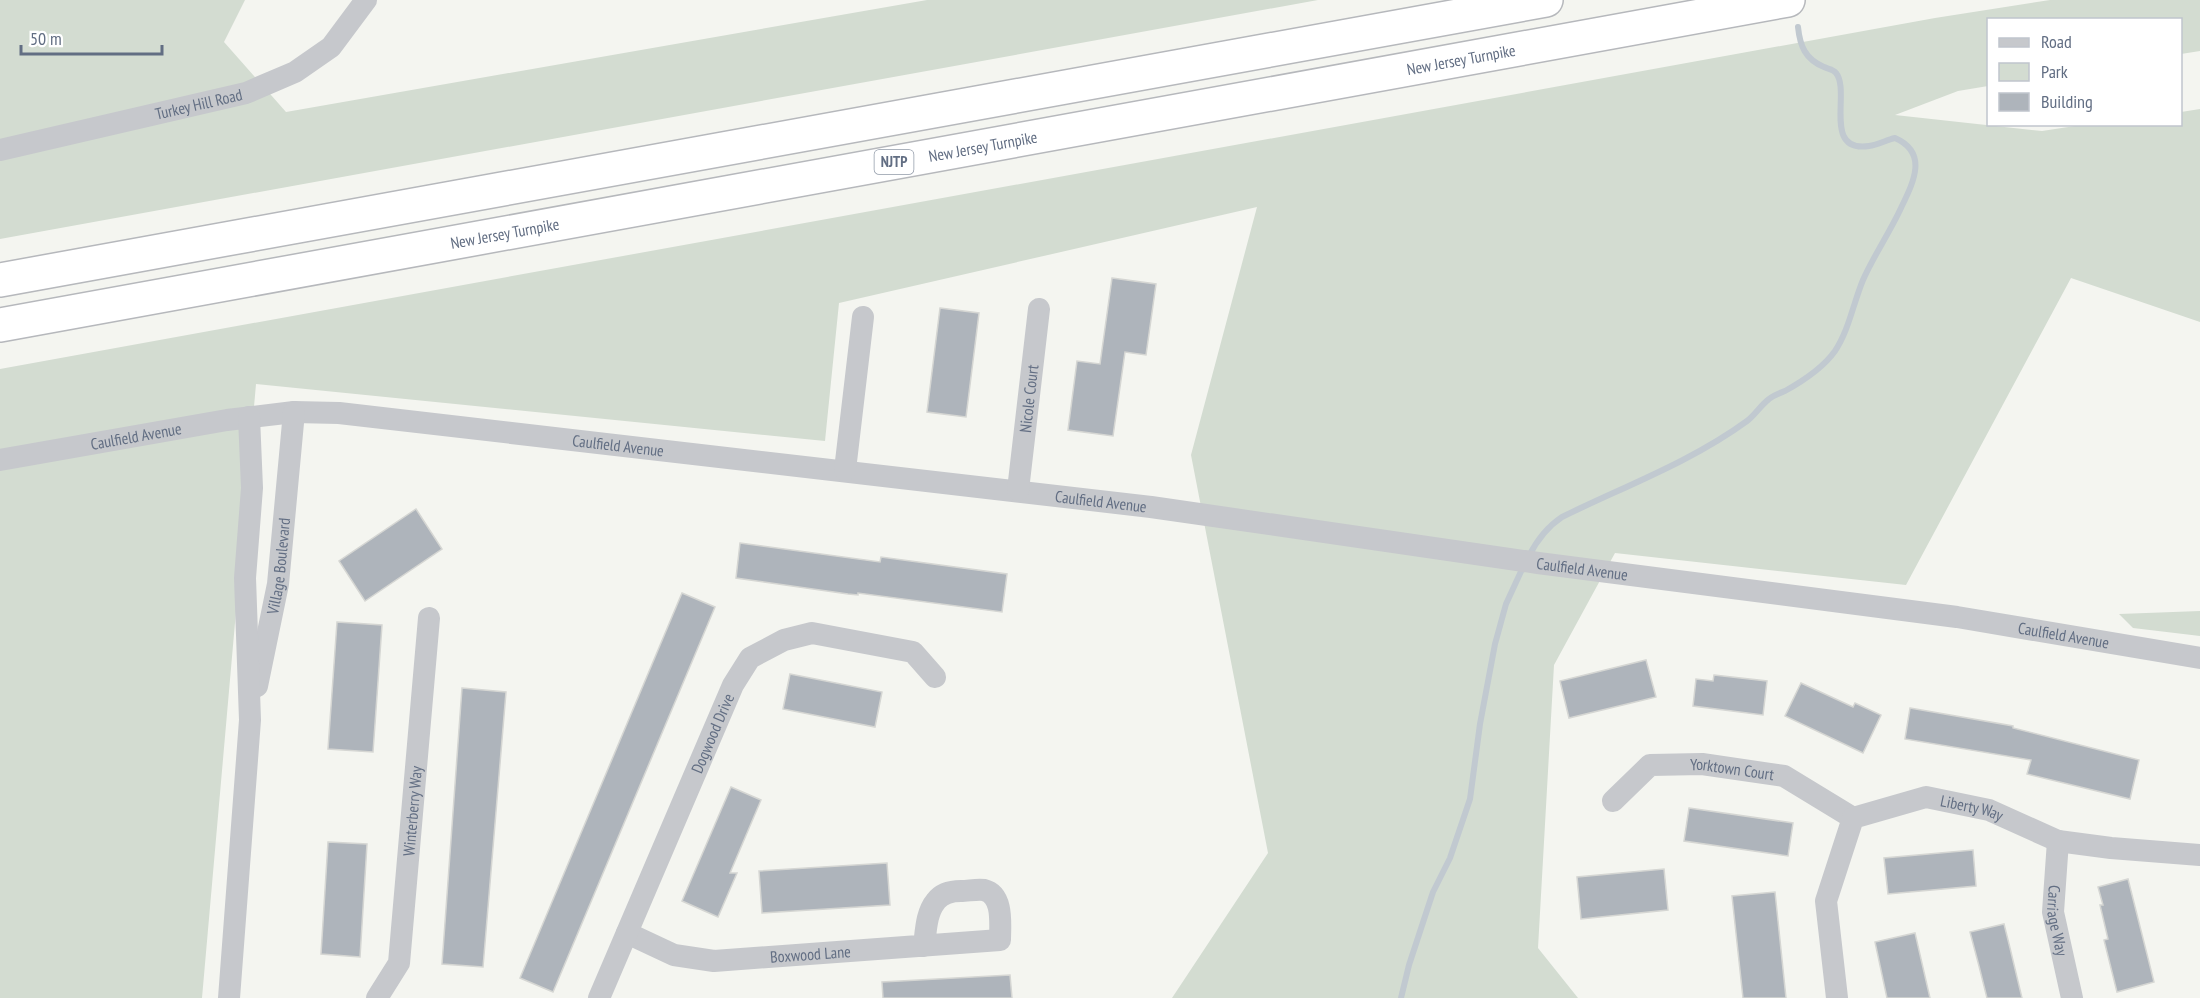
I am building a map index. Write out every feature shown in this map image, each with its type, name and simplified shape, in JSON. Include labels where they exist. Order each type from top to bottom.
[{"type":"highway","points":[[0,280],[1546,0]]},
{"type":"highway","name":"New Jersey Turnpike","points":[[0,325],[1788,0]]},
{"type":"street","name":"Turkey Hill Road","points":[[0,150],[246,93],[295,72],[331,47],[366,0]]},
{"type":"street","name":"Nicole Court","points":[[1018,490],[1039,309]]},
{"type":"street","points":[[845,470],[863,317]]},
{"type":"street","name":"Caulfield Avenue","points":[[0,460],[249,417],[294,412],[357,415],[1151,507],[1538,563],[1957,617],[2200,658]]},
{"type":"street","name":"Village Boulevard","points":[[250,720],[278,584],[294,412]]},
{"type":"street","name":"Village Boulevard","points":[[229,998],[250,720],[245,578],[252,488],[249,417]]},
{"type":"street","name":"Winterberry Way","points":[[377,998],[399,963],[429,618]]},
{"type":"street","name":"Dogwood Drive","points":[[599,998],[733,685],[750,658],[784,640],[812,633],[913,652],[935,677]]},
{"type":"street","name":"Yorktown Court","points":[[1613,801],[1650,765],[1702,764],[1784,776],[1852,818]]},
{"type":"street","name":"Liberty Way","points":[[1852,818],[1926,797],[1989,810],[2058,841],[2200,855]]},
{"type":"street","points":[[1837,998],[1826,901],[1852,818]]},
{"type":"street","name":"Carriage Way","points":[[2058,841],[2053,912],[2073,998]]},
{"type":"street","name":"Boxwood Lane","points":[[627,933],[674,955],[714,961],[924,946],[1000,940],[1000,909],[990,893],[984,890],[952,891],[942,895],[931,909],[924,946]]},
{"type":"green space","points":[[0,0],[245,0],[224,42],[286,112],[927,0],[1318,0],[0,239]]},
{"type":"green space","points":[[2050,0],[2200,0],[2200,51],[2182,54],[2182,18],[1987,18],[1987,86],[1958,91],[1895,115],[2042,131],[2075,126],[2182,126],[2182,112],[2200,109],[2200,322],[2071,278],[1906,585],[1615,553],[1554,665],[1538,948],[1578,998],[1172,998],[1268,853],[1191,455],[1257,207],[839,303],[825,441],[256,384],[202,998],[0,998],[0,369],[1935,18]]},
{"type":"green space","points":[[2200,611],[2200,636],[2133,628],[2119,614]]},
{"type":"building","points":[[1112,278],[1156,284],[1146,355],[1125,352],[1113,436],[1068,430],[1077,361],[1100,364]]},
{"type":"building","points":[[940,308],[979,313],[966,417],[927,412]]},
{"type":"building","points":[[416,509],[442,549],[365,601],[339,561]]},
{"type":"building","points":[[740,543],[880,562],[881,557],[1007,574],[1002,612],[736,578]]},
{"type":"building","points":[[682,593],[715,607],[553,992],[520,978]]},
{"type":"building","points":[[337,622],[382,625],[373,752],[328,749]]},
{"type":"building","points":[[1646,660],[1656,697],[1569,718],[1560,681]]},
{"type":"building","points":[[790,674],[882,692],[875,727],[783,709]]},
{"type":"building","points":[[1714,675],[1767,681],[1763,715],[1693,706],[1696,679],[1713,681]]},
{"type":"building","points":[[1801,683],[1853,707],[1855,703],[1881,715],[1863,753],[1785,716]]},
{"type":"building","points":[[462,688],[506,692],[483,967],[442,964]]},
{"type":"building","points":[[1910,708],[2013,726],[2013,728],[2139,760],[2130,799],[2027,774],[2031,760],[1905,739]]},
{"type":"building","points":[[731,787],[761,800],[730,873],[737,873],[718,917],[682,901]]},
{"type":"building","points":[[1689,808],[1793,823],[1788,856],[1684,841]]},
{"type":"building","points":[[328,842],[367,844],[360,957],[321,954]]},
{"type":"building","points":[[1973,850],[1976,886],[1888,894],[1884,858]]},
{"type":"building","points":[[887,863],[890,905],[762,913],[759,871]]},
{"type":"building","points":[[1664,869],[1668,910],[1581,919],[1577,877]]},
{"type":"building","points":[[2128,879],[2154,982],[2117,992],[2104,940],[2108,939],[2098,887]]},
{"type":"building","points":[[1775,892],[1786,998],[1743,998],[1732,896]]},
{"type":"building","points":[[2004,924],[2022,998],[1987,998],[1970,932]]},
{"type":"building","points":[[1915,933],[1930,998],[1887,998],[1875,942]]},
{"type":"building","points":[[1010,975],[1012,998],[883,998],[882,982]]},
{"type":"waterway","points":[[1529,556],[1543,534],[1562,517],[1656,473],[1725,436],[1750,419],[1771,398],[1799,383],[1819,368],[1840,343],[1863,280],[1910,189],[1915,160],[1906,144],[1895,138],[1869,146],[1855,146],[1846,140],[1840,119],[1840,82],[1835,72],[1808,56],[1802,46],[1798,27]]},
{"type":"waterway","points":[[1401,998],[1409,965],[1433,892],[1450,858],[1470,799],[1480,724],[1495,644],[1506,604],[1524,565]]}]
